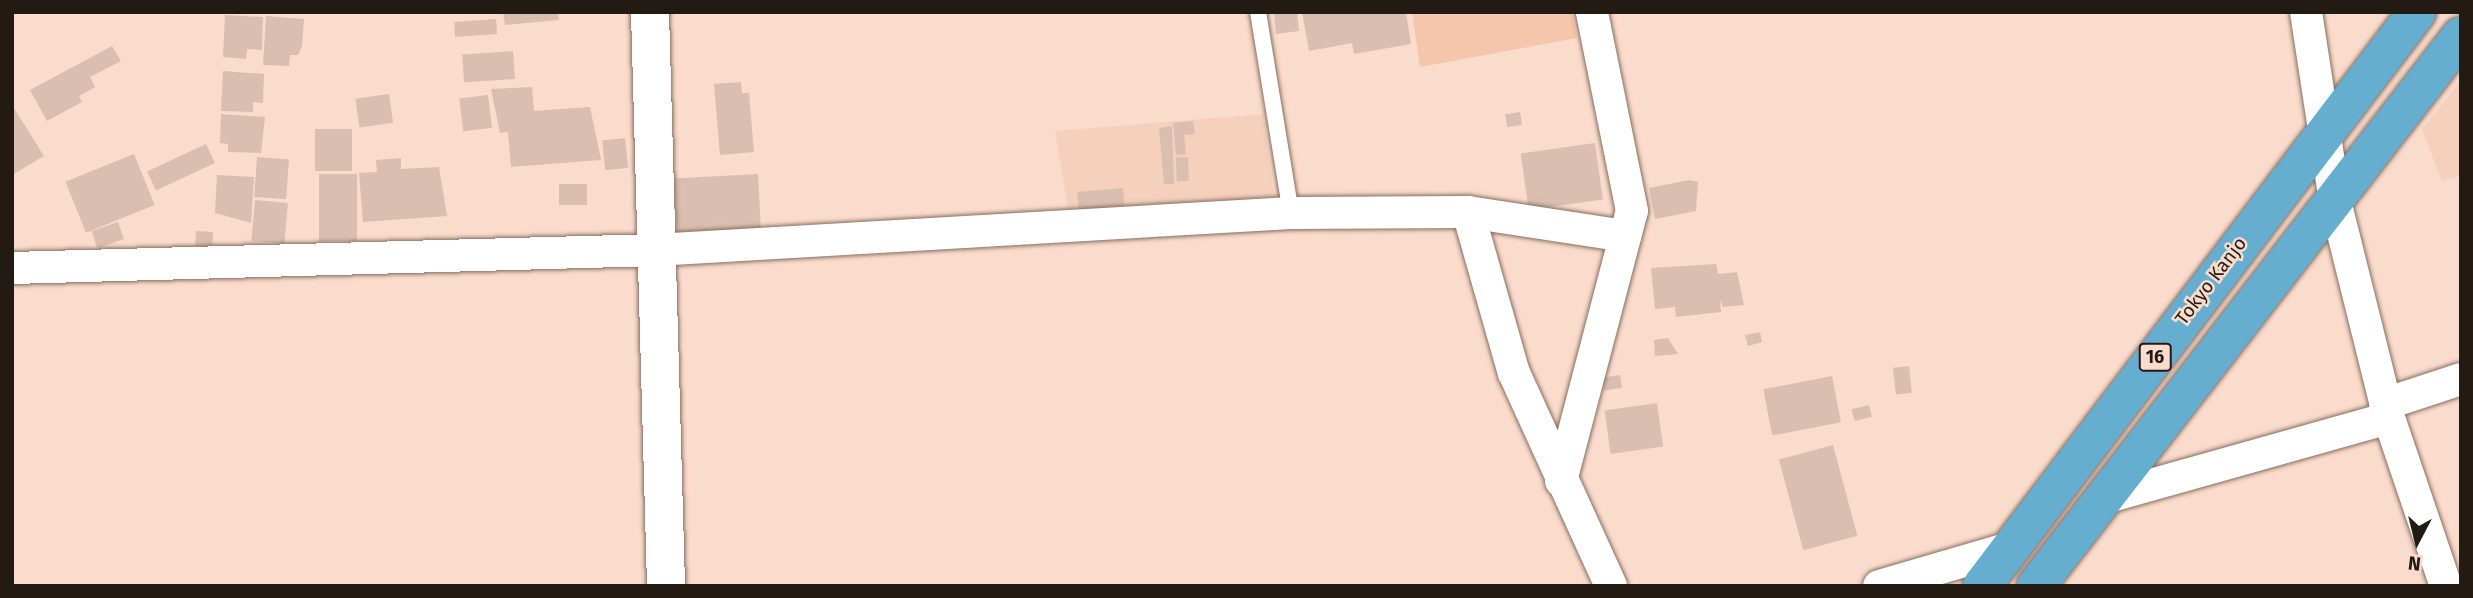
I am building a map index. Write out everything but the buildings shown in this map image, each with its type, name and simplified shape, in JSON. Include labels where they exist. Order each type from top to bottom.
[{"type":"highway","name":"Tokyo Kanjo","points":[[1982,586],[2417,12]]},
{"type":"highway","name":"16","points":[[2036,586],[2461,36]]},
{"type":"street","points":[[650,12],[654,250],[666,586]]},
{"type":"street","points":[[1561,481],[1632,211],[1592,12]]},
{"type":"street","points":[[2306,12],[2327,128],[2335,201],[2387,411],[2446,586]]},
{"type":"street","points":[[12,268],[654,250],[1292,213],[1468,212],[1625,236]]},
{"type":"street","points":[[1468,212],[1514,373],[1611,586]]},
{"type":"street","points":[[2104,498],[2387,411],[2461,379]]},
{"type":"street","points":[[1880,586],[2012,547]]},
{"type":"lane","points":[[1258,12],[1292,213]]},
{"type":"shaded area","points":[[1412,12],[1572,12],[1577,38],[1420,67]]},
{"type":"shaded area","points":[[2461,80],[2461,176],[2442,181],[2422,130]]},
{"type":"shaded area","points":[[1263,114],[1274,196],[1268,200],[1069,214],[1055,131]]}]
